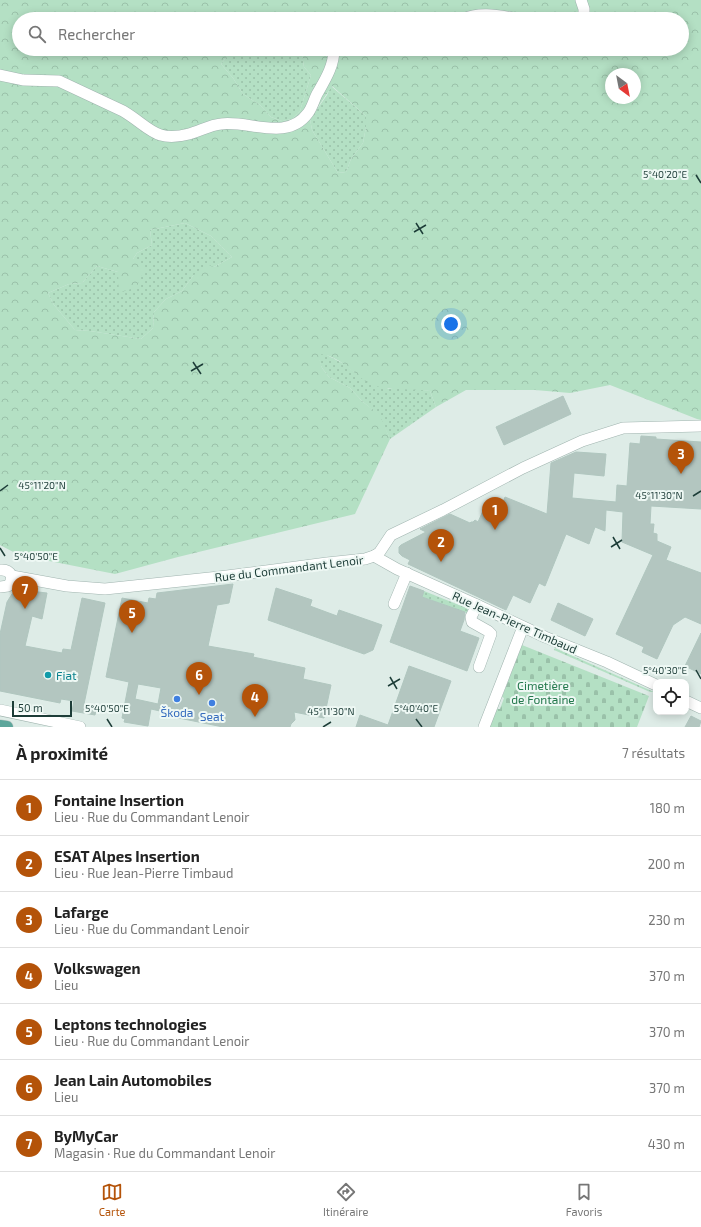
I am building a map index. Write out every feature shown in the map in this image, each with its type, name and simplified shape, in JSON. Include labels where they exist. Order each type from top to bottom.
[{"type":"main road","points":[[0,726],[7,727]]},
{"type":"street","points":[[581,0],[584,12]]},
{"type":"street","points":[[0,75],[23,80],[59,81],[134,117],[151,132],[162,136],[174,137],[222,123],[281,129],[295,125],[308,114],[333,65],[334,56]]},
{"type":"street","name":"Rue du Commandant Lenoir","points":[[0,570],[6,570],[12,576],[67,586],[105,589],[365,559],[374,556],[391,535],[443,510],[523,468],[582,441],[623,428],[701,426]]},
{"type":"street","name":"Rue Jean-Pierre Timbaud","points":[[374,556],[523,627],[607,662],[653,684]]},
{"type":"street","points":[[394,604],[407,573]]},
{"type":"street","points":[[0,587],[10,585],[12,576]]},
{"type":"street","points":[[477,604],[471,617],[472,622],[488,630],[491,634],[480,667]]},
{"type":"street","points":[[484,727],[523,627]]},
{"type":"street","points":[[689,702],[701,708]]},
{"type":"street","points":[[0,710],[80,727]]},
{"type":"green space","points":[[0,0],[701,0],[701,420],[610,385],[570,393],[535,390],[466,390],[436,407],[430,391],[393,389],[371,384],[333,357],[318,354],[322,368],[329,377],[350,388],[363,402],[380,415],[390,439],[355,514],[178,557],[115,574],[19,555],[0,545]],"holes":[[[12,12],[689,12],[689,56],[302,56],[304,67],[311,75],[300,111],[292,119],[282,121],[271,117],[260,105],[243,94],[233,78],[221,64],[227,56],[12,56]],[[332,86],[366,116],[366,127],[363,143],[351,159],[346,172],[338,173],[312,130],[310,119]],[[185,223],[211,236],[232,257],[214,267],[206,264],[193,276],[182,291],[166,299],[154,312],[153,328],[141,339],[75,330],[54,305],[48,293],[69,284],[82,283],[97,266],[118,272],[119,293],[137,287],[144,268],[133,259],[137,253],[152,245],[150,230]]]},
{"type":"green space","points":[[227,56],[302,56],[304,67],[311,75],[300,111],[292,119],[282,121],[271,117],[260,105],[243,94],[233,78],[221,64]]},
{"type":"green space","points":[[331,86],[366,116],[366,127],[363,143],[351,159],[346,172],[338,173],[312,130],[310,119],[327,95]]},
{"type":"green space","points":[[185,223],[211,236],[232,257],[193,276],[182,291],[166,299],[154,312],[153,328],[141,339],[75,330],[54,305],[48,293],[69,284],[82,283],[97,266],[118,272],[133,259],[137,253],[152,245],[150,230]]},
{"type":"green space","points":[[317,354],[325,354],[346,365],[354,372],[389,389],[416,389],[430,391],[436,407],[390,439],[379,415],[363,402],[350,388],[329,377],[322,368]]},
{"type":"green space","points":[[424,591],[469,609],[467,613],[422,597]]},
{"type":"green space","name":"Cimetière de Fontaine","points":[[522,645],[649,696],[637,727],[490,727],[497,709],[500,709],[504,698],[502,697]]},
{"type":"green space","points":[[555,648],[653,692],[650,692],[554,650]]},
{"type":"building","points":[[563,396],[571,414],[504,445],[496,427]]},
{"type":"building","points":[[641,436],[656,437],[656,439],[701,442],[701,509],[651,506],[650,524],[654,524],[653,533],[657,534],[657,541],[671,547],[666,560],[701,573],[701,624],[685,617],[673,625],[657,659],[642,652],[644,647],[616,634],[653,555],[622,542],[623,512],[606,510],[605,531],[595,527],[589,544],[566,534],[545,586],[539,583],[530,603],[513,595],[506,610],[408,564],[410,560],[399,553],[399,547],[401,545],[426,532],[420,529],[450,514],[470,523],[475,520],[478,522],[487,502],[501,508],[505,497],[547,514],[551,463],[576,452],[606,454],[604,476],[574,473],[572,498],[616,502],[617,485],[627,486],[630,443],[640,444]]},
{"type":"building","points":[[233,584],[229,603],[217,605],[208,646],[254,654],[253,657],[305,668],[303,679],[331,685],[324,718],[294,712],[295,720],[290,727],[223,727],[169,716],[169,713],[151,709],[148,726],[124,722],[125,719],[122,718],[129,682],[106,677],[122,598],[148,603],[149,598],[156,599],[157,593]],"holes":[[[138,684],[161,688],[158,704],[135,699]]]},
{"type":"building","points":[[410,586],[424,591],[422,597],[465,612],[460,631],[479,638],[467,671],[390,642]]},
{"type":"building","points":[[276,588],[312,600],[310,606],[337,616],[339,610],[382,625],[373,650],[364,654],[268,620]]},
{"type":"building","points":[[21,590],[47,593],[42,619],[32,616],[25,646],[62,653],[63,649],[71,650],[82,598],[105,603],[84,704],[97,706],[95,715],[72,711],[74,701],[61,699],[60,703],[0,691],[0,634],[7,602],[12,594]]},
{"type":"building","points":[[558,603],[593,619],[585,636],[551,620]]},
{"type":"building","points":[[701,633],[701,674],[685,666]]},
{"type":"building","points":[[409,666],[451,681],[434,727],[356,727],[360,715],[388,725]]},
{"type":"building","points":[[691,716],[701,721],[699,727],[685,727]]},
{"type":"place","name":"Lafarge","points":[[681,474]]},
{"type":"place","name":"Fontaine Insertion","points":[[495,530]]},
{"type":"place","name":"ESAT Alpes Insertion","points":[[441,562]]},
{"type":"place","name":"ByMyCar","points":[[25,609]]},
{"type":"place","name":"Leptons technologies","points":[[132,633]]},
{"type":"place","name":"Fiat","points":[[48,675]]},
{"type":"place","name":"Jean Lain Automobiles","points":[[199,695]]},
{"type":"place","name":"Škoda","points":[[177,699]]},
{"type":"place","name":"Seat","points":[[212,703]]},
{"type":"place","name":"Volkswagen","points":[[255,717]]}]
